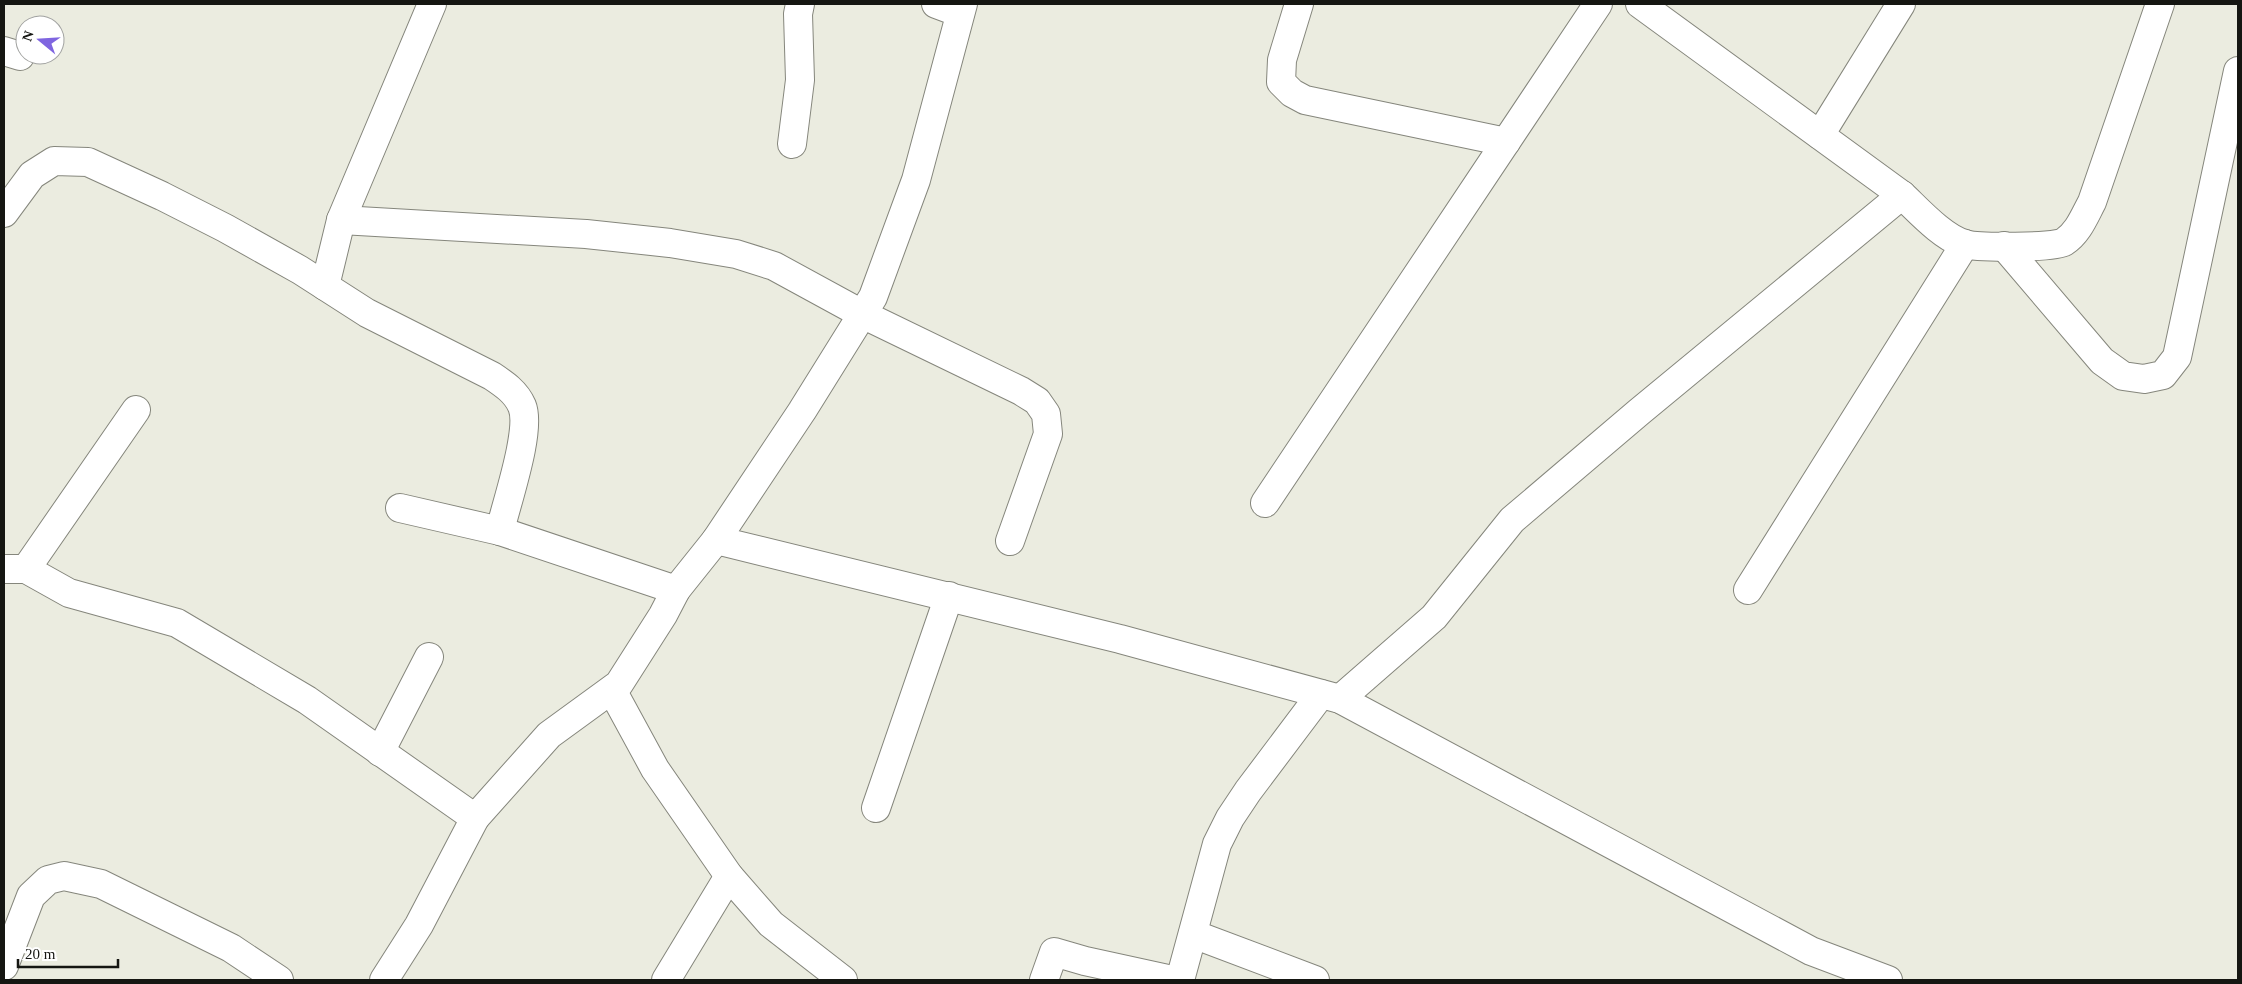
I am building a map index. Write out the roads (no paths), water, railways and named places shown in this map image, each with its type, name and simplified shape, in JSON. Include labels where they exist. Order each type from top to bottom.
[{"type":"street","points":[[325,286],[341,220],[432,4]]},
{"type":"street","points":[[792,144],[800,80],[798,14],[800,4]]},
{"type":"street","points":[[1299,4],[1282,60],[1281,82],[1292,93],[1305,100],[1506,142]]},
{"type":"street","points":[[1265,503],[1598,4]]},
{"type":"street","points":[[1640,4],[1902,195],[1934,226],[1965,244],[2041,247],[2062,244],[2076,232],[2092,202],[2160,4]]},
{"type":"street","points":[[1820,135],[1901,4]]},
{"type":"street","points":[[384,980],[418,925],[475,818],[549,735],[620,684],[663,615],[676,590],[716,540],[802,411],[873,297],[916,180],[953,7]]},
{"type":"street","points":[[2004,246],[2102,361],[2123,376],[2144,379],[2163,375],[2177,357],[2238,71]]},
{"type":"street","points":[[4,213],[32,175],[54,161],[88,162],[226,228],[367,313],[492,376],[509,388],[522,407],[524,433],[500,531]]},
{"type":"street","points":[[1180,980],[1217,844],[1230,818],[1248,791],[1331,696],[1434,617],[1512,520],[1902,195]]},
{"type":"street","points":[[341,220],[586,234],[670,243],[736,254],[774,266],[862,314],[1021,391],[1037,401],[1046,414],[1048,434],[1010,541]]},
{"type":"street","points":[[1748,590],[1965,244]]},
{"type":"street","points":[[136,410],[15,569],[69,593],[177,623],[307,700],[475,818]]},
{"type":"street","points":[[400,508],[500,531],[676,590]]},
{"type":"street","points":[[716,540],[1120,639],[1331,696],[1811,951],[1888,980]]},
{"type":"street","points":[[876,808],[949,596]]},
{"type":"street","points":[[380,752],[430,656]]},
{"type":"street","points":[[612,690],[655,769],[729,876],[771,924],[843,980]]},
{"type":"street","points":[[4,966],[31,896],[48,880],[64,876],[102,884],[231,948],[279,980]]},
{"type":"street","points":[[666,980],[729,876]]},
{"type":"street","points":[[1193,934],[1315,980]]},
{"type":"street","points":[[1044,980],[1054,952],[1085,961],[1172,980]]}]
